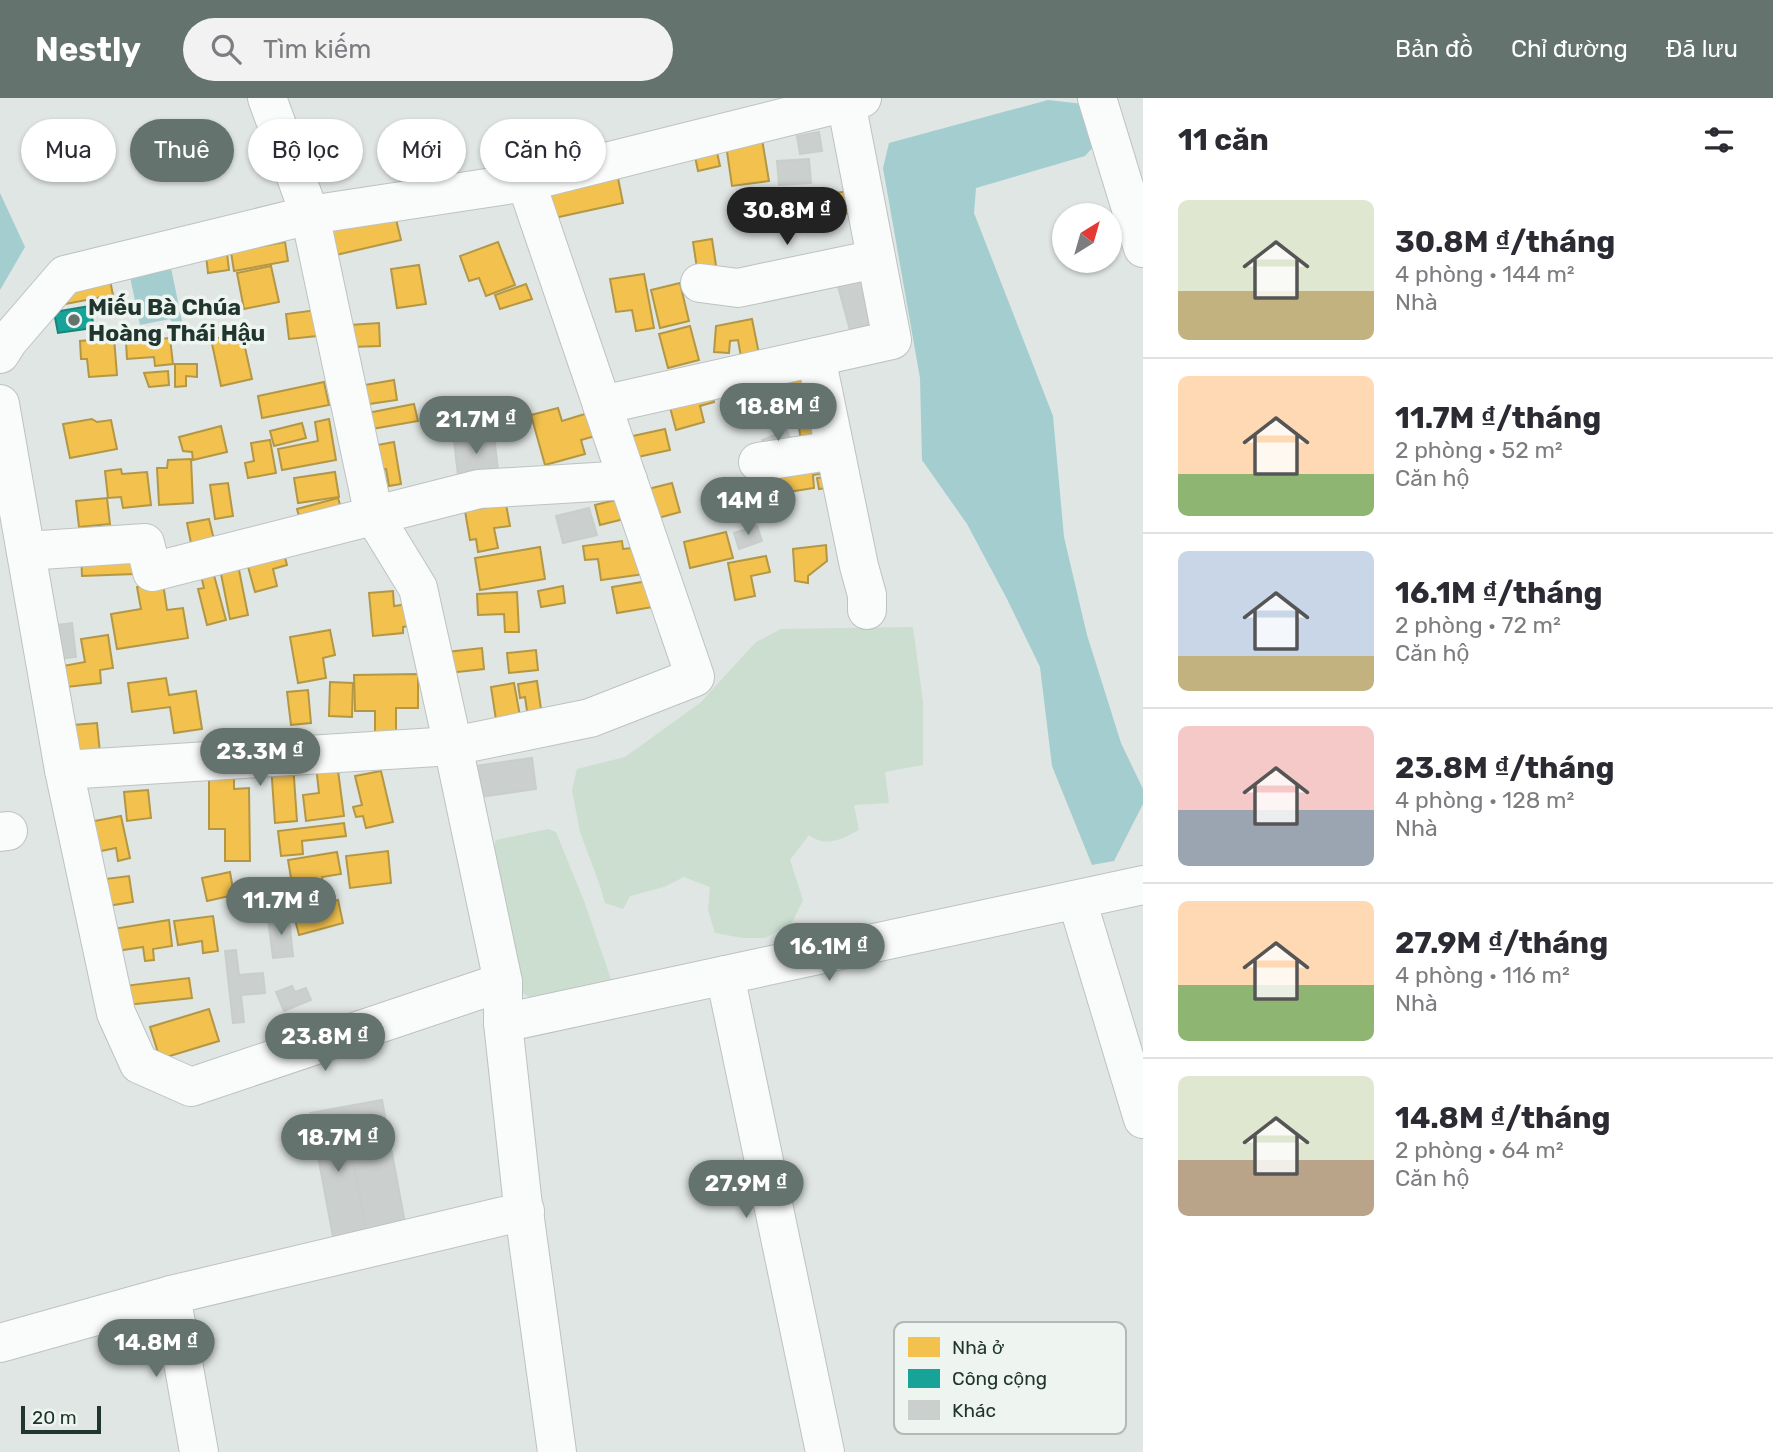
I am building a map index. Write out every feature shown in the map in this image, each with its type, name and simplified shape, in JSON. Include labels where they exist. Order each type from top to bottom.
[{"type":"street","points":[[267,98],[310,215],[374,516],[418,588],[453,746],[503,982],[503,1023],[557,1452]]},
{"type":"street","points":[[1097,98],[1143,248]]},
{"type":"street","points":[[602,405],[892,340],[876,259],[854,100],[781,107],[606,158]]},
{"type":"street","points":[[0,354],[65,275],[310,215],[526,182],[695,677],[590,718],[453,746],[64,770]]},
{"type":"street","points":[[700,283],[738,288],[876,259]]},
{"type":"street","points":[[816,358],[867,595],[867,610]]},
{"type":"street","points":[[0,406],[64,770],[116,1013],[139,1064],[191,1087],[503,982]]},
{"type":"street","points":[[758,462],[835,450]]},
{"type":"street","points":[[26,551],[145,544],[152,572],[479,489],[628,480]]},
{"type":"street","points":[[503,1023],[1143,885]]},
{"type":"street","points":[[1077,901],[1143,1119]]},
{"type":"street","points":[[725,975],[825,1452]]},
{"type":"street","points":[[0,1343],[171,1295],[525,1211]]},
{"type":"street","points":[[171,1295],[198,1452]]},
{"type":"green space","points":[[913,627],[923,702],[923,765],[885,772],[889,803],[854,805],[859,830],[828,842],[809,835],[790,860],[803,900],[792,923],[765,938],[743,938],[715,933],[708,910],[710,887],[684,877],[664,887],[630,896],[623,909],[605,903],[580,832],[572,790],[577,769],[625,757],[700,703],[756,642],[781,629]]},
{"type":"green space","points":[[548,829],[556,832],[584,901],[613,985],[542,1007],[519,990],[490,860],[496,840]]},
{"type":"water","points":[[1048,100],[1083,104],[1093,147],[1085,156],[976,188],[974,213],[1053,416],[1064,537],[1087,635],[1121,743],[1143,789],[1143,804],[1114,861],[1092,865],[1052,766],[1040,667],[967,524],[922,460],[920,378],[883,168],[889,143]]},
{"type":"water","points":[[0,193],[25,247],[0,290]]},
{"type":"water","points":[[170,263],[183,326],[175,327],[170,319],[140,325],[129,272]]},
{"type":"building: Nhà ở","points":[[761,133],[769,181],[732,186],[725,138]]},
{"type":"building: Nhà ở","points":[[715,143],[720,166],[698,171],[693,147]]},
{"type":"building: Nhà ở","points":[[616,168],[623,203],[545,220],[538,185],[552,182],[606,182],[606,170]]},
{"type":"building: Nhà ở","points":[[858,190],[860,212],[811,218],[809,196]]},
{"type":"building: Nhà ở","points":[[793,209],[796,228],[766,232],[764,212]]},
{"type":"building: Nhà ở","points":[[395,215],[401,240],[336,255],[330,231]]},
{"type":"building: Nhà ở","points":[[712,239],[717,272],[698,275],[693,242]]},
{"type":"building: Nhà ở","points":[[285,242],[288,261],[234,271],[231,252]]},
{"type":"building: Nhà ở","points":[[498,242],[515,285],[486,296],[479,278],[469,281],[460,256]]},
{"type":"building: Nhà ở","points":[[227,253],[229,270],[208,273],[206,255]]},
{"type":"building: Nhà ở","points":[[419,265],[426,304],[397,308],[391,269]]},
{"type":"building: Nhà ở","points":[[271,266],[279,302],[244,309],[237,273]]},
{"type":"building: Nhà ở","points":[[644,274],[654,328],[636,331],[632,310],[616,312],[610,279]]},
{"type":"building: Nhà ở","points":[[109,275],[113,295],[65,304],[61,284]]},
{"type":"building: Nhà ở","points":[[680,283],[689,321],[660,328],[651,290]]},
{"type":"building: Nhà ở","points":[[526,284],[532,299],[500,309],[495,295]]},
{"type":"building: Nhà ở","points":[[324,309],[327,335],[289,339],[286,314]]},
{"type":"building: Nhà ở","points":[[752,319],[759,354],[741,357],[738,340],[730,341],[729,353],[714,352],[716,326]]},
{"type":"building: Nhà ở","points":[[379,323],[380,346],[351,347],[350,325]]},
{"type":"building: Nhà ở","points":[[690,326],[699,360],[668,368],[659,334]]},
{"type":"building: Nhà ở","points":[[242,334],[252,379],[221,386],[211,339]]},
{"type":"building: Nhà ở","points":[[114,338],[117,375],[89,377],[87,359],[81,359],[80,341]]},
{"type":"building: Nhà ở","points":[[170,338],[173,364],[155,366],[154,357],[127,359],[126,342]]},
{"type":"building: Nhà ở","points":[[175,364],[197,364],[197,377],[186,376],[186,386],[175,387]]},
{"type":"building: Nhà ở","points":[[813,365],[819,397],[797,402],[790,370]]},
{"type":"building: Nhà ở","points":[[168,371],[169,385],[149,387],[144,373]]},
{"type":"building: Nhà ở","points":[[394,380],[397,400],[362,405],[359,386]]},
{"type":"building: Nhà ở","points":[[324,382],[329,405],[262,418],[258,396]]},
{"type":"building: Nhà ở","points":[[709,385],[714,402],[700,406],[704,422],[676,430],[667,396]]},
{"type":"building: Nhà ở","points":[[821,400],[827,447],[802,450],[796,404]]},
{"type":"building: Nhà ở","points":[[414,404],[418,421],[366,430],[362,414]]},
{"type":"building: Nhà ở","points":[[558,408],[562,421],[588,413],[595,436],[581,440],[585,454],[545,465],[531,415]]},
{"type":"building: Nhà ở","points":[[92,419],[97,422],[111,420],[117,449],[70,458],[63,424]]},
{"type":"building: Nhà ở","points":[[329,419],[336,460],[282,470],[278,449],[318,441],[315,422]]},
{"type":"building: Nhà ở","points":[[302,423],[306,438],[274,446],[270,431]]},
{"type":"building: Nhà ở","points":[[221,426],[227,452],[193,460],[192,452],[183,451],[179,437]]},
{"type":"building: Nhà ở","points":[[665,429],[670,450],[633,458],[628,437]]},
{"type":"building: Nhà ở","points":[[270,440],[276,473],[248,478],[245,463],[254,461],[251,443]]},
{"type":"building: Nhà ở","points":[[394,442],[401,484],[389,486],[386,469],[376,471],[372,446]]},
{"type":"building: Nhà ở","points":[[191,459],[193,503],[159,505],[157,468],[167,468],[168,460]]},
{"type":"building: Nhà ở","points":[[778,466],[834,472],[813,475],[814,488],[782,493]]},
{"type":"building: Nhà ở","points":[[121,469],[122,474],[147,472],[151,505],[123,508],[121,497],[108,498],[105,471]]},
{"type":"building: Nhà ở","points":[[335,472],[339,497],[298,503],[294,478]]},
{"type":"building: Nhà ở","points":[[837,475],[839,486],[819,489],[817,478]]},
{"type":"building: Nhà ở","points":[[228,483],[233,516],[215,519],[210,485]]},
{"type":"building: Nhà ở","points":[[672,483],[680,512],[651,520],[644,490]]},
{"type":"building: Nhà ở","points":[[627,497],[632,517],[600,525],[595,505]]},
{"type":"building: Nhà ở","points":[[107,498],[110,524],[79,527],[76,501]]},
{"type":"building: Nhà ở","points":[[338,498],[345,521],[300,520],[297,509]]},
{"type":"building: Nhà ở","points":[[506,504],[510,526],[494,528],[498,548],[478,552],[476,539],[470,540],[465,511]]},
{"type":"building: Nhà ở","points":[[209,519],[216,548],[193,553],[187,523]]},
{"type":"building: Nhà ở","points":[[726,532],[733,558],[690,568],[684,542]]},
{"type":"building: Nhà ở","points":[[622,541],[623,549],[649,546],[652,573],[601,580],[598,559],[585,560],[583,546]]},
{"type":"building: Nhà ở","points":[[826,545],[827,561],[808,576],[808,583],[795,581],[793,549]]},
{"type":"building: Nhà ở","points":[[282,546],[287,565],[273,569],[277,586],[255,592],[245,556]]},
{"type":"building: Nhà ở","points":[[540,547],[545,579],[480,590],[475,558]]},
{"type":"building: Nhà ở","points":[[133,550],[135,574],[82,576],[81,553]]},
{"type":"building: Nhà ở","points":[[766,556],[770,572],[751,576],[755,596],[735,600],[728,563]]},
{"type":"building: Nhà ở","points":[[237,560],[248,615],[230,619],[219,564]]},
{"type":"building: Nhà ở","points":[[211,564],[226,620],[207,625],[198,589],[204,588],[199,568]]},
{"type":"building: Nhà ở","points":[[654,580],[659,606],[617,613],[612,587]]},
{"type":"building: Nhà ở","points":[[163,583],[167,610],[183,608],[188,638],[117,649],[111,614],[141,609],[137,587]]},
{"type":"building: Nhà ở","points":[[563,586],[565,603],[541,607],[538,591]]},
{"type":"building: Nhà ở","points":[[393,591],[394,606],[409,604],[411,626],[403,627],[403,633],[373,636],[369,593]]},
{"type":"building: Nhà ở","points":[[517,592],[519,632],[505,632],[504,614],[478,615],[477,594]]},
{"type":"building: Nhà ở","points":[[330,630],[335,655],[323,658],[326,678],[298,683],[290,637]]},
{"type":"building: Nhà ở","points":[[108,635],[113,668],[100,670],[101,683],[67,687],[63,666],[85,662],[81,639]]},
{"type":"building: Nhà ở","points":[[482,648],[484,669],[449,673],[447,652]]},
{"type":"building: Nhà ở","points":[[536,650],[538,670],[509,673],[507,653]]},
{"type":"building: Nhà ở","points":[[418,674],[418,708],[396,708],[396,742],[375,742],[375,711],[355,711],[354,675]]},
{"type":"building: Nhà ở","points":[[166,678],[169,695],[196,691],[202,729],[174,733],[170,707],[132,712],[128,683]]},
{"type":"building: Nhà ở","points":[[537,681],[542,716],[528,718],[525,697],[520,698],[518,684]]},
{"type":"building: Nhà ở","points":[[330,682],[353,683],[352,717],[329,716]]},
{"type":"building: Nhà ở","points":[[514,683],[520,716],[496,720],[491,687]]},
{"type":"building: Nhà ở","points":[[308,690],[311,723],[291,725],[287,692]]},
{"type":"building: Nhà ở","points":[[97,723],[101,763],[64,756],[73,725]]},
{"type":"building: Nhà ở","points":[[293,763],[297,821],[275,823],[271,765]]},
{"type":"building: Nhà ở","points":[[337,763],[344,816],[306,821],[303,795],[319,793],[316,766]]},
{"type":"building: Nhà ở","points":[[209,769],[234,769],[234,789],[249,788],[250,861],[225,861],[225,829],[209,829]]},
{"type":"building: Nhà ở","points":[[381,771],[393,822],[366,828],[363,816],[356,817],[353,807],[362,805],[355,776]]},
{"type":"building: Nhà ở","points":[[148,790],[151,818],[127,821],[124,792]]},
{"type":"building: Nhà ở","points":[[121,816],[130,858],[118,861],[116,848],[91,853],[84,823]]},
{"type":"building: Nhà ở","points":[[344,823],[346,836],[302,841],[303,854],[281,856],[278,831]]},
{"type":"building: Nhà ở","points":[[388,851],[391,883],[350,888],[346,856]]},
{"type":"building: Nhà ở","points":[[337,852],[341,874],[322,877],[324,891],[294,896],[288,860]]},
{"type":"building: Nhà ở","points":[[230,872],[234,895],[207,901],[202,878]]},
{"type":"building: Nhà ở","points":[[129,876],[133,902],[101,907],[97,880]]},
{"type":"building: Nhà ở","points":[[338,900],[343,923],[299,935],[293,912]]},
{"type":"building: Nhà ở","points":[[213,916],[218,951],[203,953],[202,941],[178,945],[174,921]]},
{"type":"building: Nhà ở","points":[[169,920],[172,946],[153,949],[154,960],[145,961],[143,947],[110,952],[107,930]]},
{"type":"building: Nhà ở","points":[[189,978],[192,998],[127,1005],[124,986]]},
{"type":"building: Nhà ở","points":[[209,1009],[219,1041],[160,1059],[150,1027]]},
{"type":"building: Công cộng","name":"Miếu Bà Chúa Hoàng Thái Hậu","points":[[90,306],[94,328],[58,333],[54,312]]},
{"type":"building: Khác","points":[[819,132],[822,151],[800,154],[797,136]]},
{"type":"building: Khác","points":[[809,159],[811,183],[779,185],[777,161]]},
{"type":"building: Khác","points":[[873,269],[887,320],[850,330],[836,279]]},
{"type":"building: Khác","points":[[787,430],[793,446],[769,456],[762,440]]},
{"type":"building: Khác","points":[[494,436],[498,470],[458,475],[454,441]]},
{"type":"building: Khác","points":[[589,508],[597,535],[563,543],[556,516]]},
{"type":"building: Khác","points":[[757,526],[762,541],[739,549],[734,533]]},
{"type":"building: Khác","points":[[72,623],[76,657],[51,660],[47,626]]},
{"type":"building: Khác","points":[[532,758],[536,789],[479,797],[475,766]]},
{"type":"building: Khác","points":[[289,917],[293,956],[273,958],[268,919]]},
{"type":"building: Khác","points":[[236,950],[239,975],[263,973],[265,993],[241,995],[244,1022],[233,1023],[225,951]]},
{"type":"building: Khác","points":[[292,986],[295,992],[306,988],[311,1000],[284,1011],[276,992]]},
{"type":"building: Khác","points":[[382,1100],[406,1228],[367,1235],[343,1107]]},
{"type":"building: Khác","points":[[343,1107],[367,1235],[334,1242],[310,1113]]},
{"type":"place","name":"Miếu Bà Chúa Hoàng Thái Hậu","points":[[74,320]]}]
